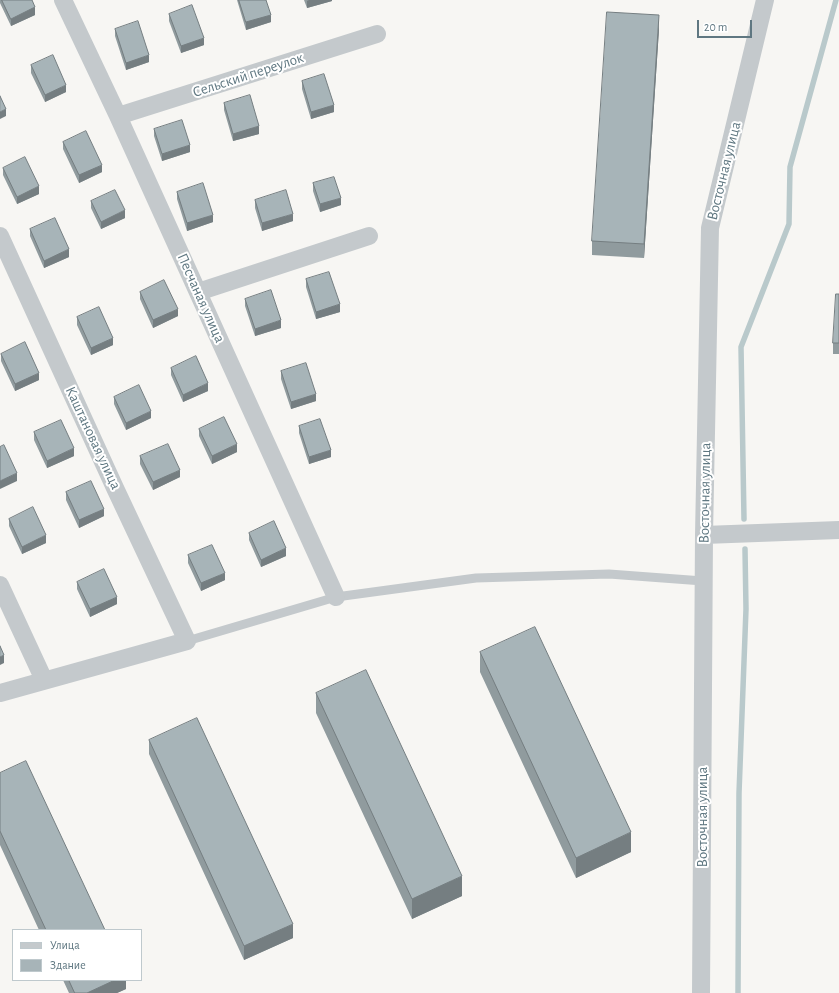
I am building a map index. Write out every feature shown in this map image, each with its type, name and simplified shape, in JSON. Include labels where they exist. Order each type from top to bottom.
[{"type":"street","name":"Песчаная улица","points":[[63,0],[118,116],[336,597]]},
{"type":"street","name":"Восточная улица","points":[[701,993],[703,581],[710,228],[765,0]]},
{"type":"street","name":"Сельский переулок","points":[[118,116],[377,34]]},
{"type":"street","name":"Каштановая улица","points":[[0,236],[115,488],[187,641]]},
{"type":"street","points":[[198,292],[369,236]]},
{"type":"street","points":[[704,535],[839,530]]},
{"type":"street","points":[[0,584],[44,680]]},
{"type":"street","points":[[0,693],[187,641]]},
{"type":"lane","points":[[187,641],[336,597],[476,578],[609,574],[703,581]]},
{"type":"building","points":[[2,0],[32,0],[35,7],[11,19]]},
{"type":"building","points":[[239,0],[266,0],[271,15],[246,22]]},
{"type":"building","points":[[192,5],[204,38],[181,46],[169,14]]},
{"type":"building","points":[[607,12],[659,15],[644,244],[592,241]]},
{"type":"building","points":[[138,21],[149,55],[126,63],[115,29]]},
{"type":"building","points":[[53,55],[66,85],[45,95],[31,65]]},
{"type":"building","points":[[324,74],[334,105],[311,112],[302,81]]},
{"type":"building","points":[[250,95],[259,126],[233,134],[224,103]]},
{"type":"building","points":[[0,96],[6,109],[0,112]]},
{"type":"building","points":[[182,120],[190,145],[162,154],[154,129]]},
{"type":"building","points":[[86,131],[102,165],[79,175],[63,142]]},
{"type":"building","points":[[25,157],[39,186],[17,197],[3,168]]},
{"type":"building","points":[[334,177],[341,198],[320,204],[313,183]]},
{"type":"building","points":[[203,183],[213,215],[187,223],[177,192]]},
{"type":"building","points":[[115,190],[125,210],[101,222],[91,201]]},
{"type":"building","points":[[286,190],[293,214],[262,223],[255,200]]},
{"type":"building","points":[[55,218],[69,249],[44,261],[30,229]]},
{"type":"building","points":[[329,272],[340,304],[316,312],[306,279]]},
{"type":"building","points":[[164,280],[178,309],[153,320],[140,292]]},
{"type":"building","points":[[271,290],[281,320],[255,329],[245,299]]},
{"type":"building","points":[[836,294],[839,294],[839,343],[833,343]]},
{"type":"building","points":[[99,307],[113,338],[91,348],[77,317]]},
{"type":"building","points":[[25,342],[39,373],[15,384],[1,354]]},
{"type":"building","points":[[196,356],[208,383],[183,395],[171,368]]},
{"type":"building","points":[[306,363],[316,394],[291,402],[281,371]]},
{"type":"building","points":[[139,385],[151,411],[126,423],[114,397]]},
{"type":"building","points":[[224,417],[237,444],[212,456],[199,429]]},
{"type":"building","points":[[320,419],[331,450],[309,457],[299,426]]},
{"type":"building","points":[[61,420],[74,448],[47,461],[34,432]]},
{"type":"building","points":[[168,444],[180,470],[153,482],[140,456]]},
{"type":"building","points":[[4,445],[17,473],[0,481],[0,447]]},
{"type":"building","points":[[91,481],[104,509],[79,520],[66,492]]},
{"type":"building","points":[[33,507],[46,535],[22,547],[9,519]]},
{"type":"building","points":[[274,521],[286,548],[261,560],[249,533]]},
{"type":"building","points":[[212,545],[225,573],[201,583],[188,555]]},
{"type":"building","points":[[104,569],[117,597],[90,609],[77,582]]},
{"type":"building","points":[[535,627],[631,832],[576,858],[480,652]]},
{"type":"building","points":[[0,646],[4,655],[0,657]]},
{"type":"building","points":[[366,670],[462,876],[412,899],[316,693]]},
{"type":"building","points":[[197,718],[293,924],[244,946],[149,740]]},
{"type":"building","points":[[26,761],[105,929],[46,929],[0,831],[0,773]]},
{"type":"building","points":[[69,981],[113,981],[87,993],[75,993]]},
{"type":"waterway","points":[[744,519],[741,347],[789,224],[790,167],[836,0]]},
{"type":"waterway","points":[[738,993],[739,793],[746,609],[745,549]]}]
